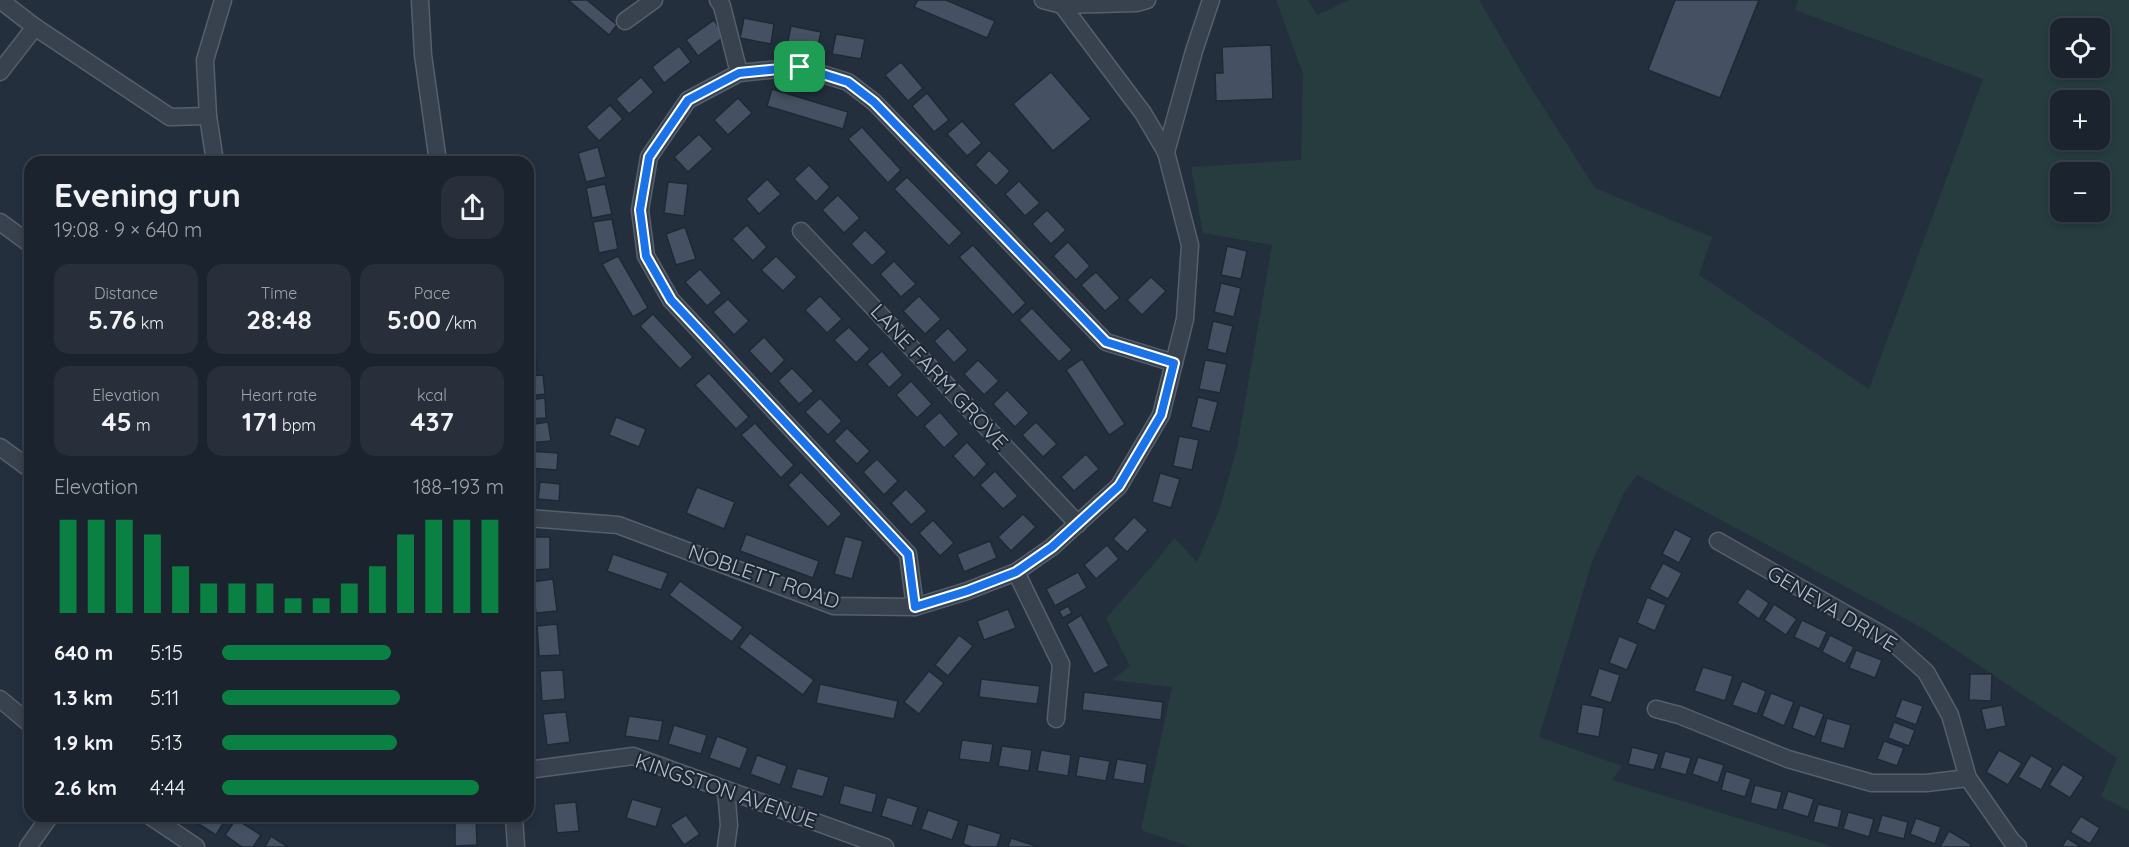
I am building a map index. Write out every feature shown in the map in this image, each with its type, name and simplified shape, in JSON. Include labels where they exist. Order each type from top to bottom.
[{"type":"street","points":[[0,0],[35,27],[170,117],[208,116]]},
{"type":"street","points":[[214,156],[208,116],[205,60],[223,0]]},
{"type":"street","points":[[420,0],[423,55],[437,156]]},
{"type":"street","points":[[625,21],[654,0]]},
{"type":"street","points":[[718,0],[722,6],[739,73]]},
{"type":"street","points":[[1043,0],[1062,5],[1136,3],[1147,0]]},
{"type":"street","name":"NOBLETT ROAD","points":[[1166,152],[1194,51],[1211,0]]},
{"type":"street","name":"NOBLETT ROAD","points":[[534,518],[618,525],[834,606],[915,607],[967,591],[1016,572],[1052,547],[1119,486],[1161,415],[1185,319],[1190,245],[1166,152],[1143,113],[1062,5]]},
{"type":"street","points":[[0,72],[35,27]]},
{"type":"street","points":[[915,607],[908,554],[671,300],[646,256],[640,210],[649,157],[688,100],[739,73],[800,67],[848,82],[874,102],[1106,342],[1174,363]]},
{"type":"street","points":[[0,222],[24,240]]},
{"type":"street","name":"LANE FARM GROVE","points":[[801,231],[1078,524]]},
{"type":"street","points":[[0,447],[24,465]]},
{"type":"street","name":"GENEVA DRIVE","points":[[1718,541],[1888,639],[1926,672],[1950,715],[1968,778],[2018,847]]},
{"type":"street","points":[[1016,572],[1061,664],[1056,719]]},
{"type":"street","points":[[0,699],[24,719]]},
{"type":"street","points":[[1656,709],[1679,715],[1788,759],[1872,783],[1926,783],[1968,778]]},
{"type":"street","name":"KINGSTON AVENUE","points":[[534,769],[633,756],[885,847]]},
{"type":"street","points":[[726,790],[729,825],[726,847]]},
{"type":"street","points":[[28,847],[46,822]]},
{"type":"street","points":[[159,822],[196,847]]},
{"type":"street","points":[[514,822],[516,847]]},
{"type":"green space","points":[[1276,0],[1308,0],[1317,15],[1349,0],[1479,0],[1529,85],[1595,188],[1712,237],[1699,275],[1869,389],[1983,79],[1795,10],[1798,0],[2129,0],[2129,811],[2101,797],[2117,758],[1926,630],[1637,475],[1624,493],[1592,562],[1539,737],[1622,766],[1612,780],[1834,847],[1191,847],[1141,830],[1172,687],[1112,680],[1130,666],[1106,618],[1174,538],[1197,562],[1219,511],[1237,448],[1272,245],[1203,233],[1191,167],[1301,160],[1303,74]]},
{"type":"building","points":[[568,0],[587,0],[617,25],[609,35]]},
{"type":"building","points":[[918,0],[946,0],[995,21],[987,38],[914,7]]},
{"type":"building","points":[[1675,0],[1759,0],[1720,98],[1648,70]]},
{"type":"building","points":[[744,18],[774,24],[771,44],[740,38]]},
{"type":"building","points":[[714,20],[725,36],[698,56],[686,40]]},
{"type":"building","points":[[791,26],[821,32],[817,51],[787,46]]},
{"type":"building","points":[[836,34],[865,39],[861,59],[832,54]]},
{"type":"building","points":[[1271,45],[1273,99],[1216,101],[1215,73],[1223,73],[1222,47]]},
{"type":"building","points":[[679,46],[691,62],[664,83],[652,67]]},
{"type":"building","points":[[901,62],[923,88],[908,101],[885,75]]},
{"type":"building","points":[[1051,72],[1091,119],[1053,151],[1013,104]]},
{"type":"building","points":[[641,77],[654,92],[629,114],[616,99]]},
{"type":"building","points":[[772,89],[848,112],[843,129],[767,106]]},
{"type":"building","points":[[927,93],[949,120],[934,132],[912,106]]},
{"type":"building","points":[[738,98],[752,113],[728,135],[714,120]]},
{"type":"building","points":[[610,105],[623,119],[599,141],[586,127]]},
{"type":"building","points":[[962,121],[982,143],[967,156],[947,134]]},
{"type":"building","points":[[862,127],[901,170],[888,183],[848,139]]},
{"type":"building","points":[[699,134],[713,149],[688,172],[674,157]]},
{"type":"building","points":[[598,147],[606,177],[586,182],[578,153]]},
{"type":"building","points":[[989,150],[1010,171],[996,186],[975,165]]},
{"type":"building","points":[[809,165],[830,187],[816,202],[794,179]]},
{"type":"building","points":[[907,177],[962,233],[949,246],[894,189]]},
{"type":"building","points":[[767,179],[781,194],[759,214],[746,199]]},
{"type":"building","points":[[1019,181],[1040,203],[1025,216],[1005,194]]},
{"type":"building","points":[[668,182],[688,184],[684,216],[664,213]]},
{"type":"building","points":[[605,184],[612,214],[592,218],[586,188]]},
{"type":"building","points":[[838,195],[860,218],[844,233],[822,210]]},
{"type":"building","points":[[1047,210],[1066,230],[1051,244],[1032,224]]},
{"type":"building","points":[[612,219],[618,249],[599,253],[593,222]]},
{"type":"building","points":[[747,225],[767,247],[753,261],[732,239]]},
{"type":"building","points":[[685,227],[696,259],[676,265],[666,234]]},
{"type":"building","points":[[865,230],[887,252],[872,266],[851,244]]},
{"type":"building","points":[[1068,242],[1090,266],[1076,280],[1053,256]]},
{"type":"building","points":[[973,245],[1026,303],[1013,315],[959,257]]},
{"type":"building","points":[[1227,246],[1247,251],[1241,279],[1221,275]]},
{"type":"building","points":[[618,256],[648,308],[633,317],[602,264]]},
{"type":"building","points":[[776,256],[797,277],[783,291],[761,270]]},
{"type":"building","points":[[894,261],[916,284],[901,297],[880,274]]},
{"type":"building","points":[[700,269],[722,293],[707,306],[685,282]]},
{"type":"building","points":[[1096,272],[1120,298],[1105,311],[1081,285]]},
{"type":"building","points":[[1151,277],[1166,291],[1142,315],[1127,300]]},
{"type":"building","points":[[1221,283],[1241,288],[1234,317],[1214,312]]},
{"type":"building","points":[[820,296],[842,319],[827,333],[805,310]]},
{"type":"building","points":[[919,296],[941,319],[925,334],[903,311]]},
{"type":"building","points":[[728,299],[749,321],[734,335],[713,312]]},
{"type":"building","points":[[1032,308],[1072,350],[1059,362],[1019,320]]},
{"type":"building","points":[[653,314],[693,357],[680,369],[640,326]]},
{"type":"building","points":[[1213,321],[1233,326],[1226,354],[1207,349]]},
{"type":"building","points":[[849,327],[870,349],[856,363],[834,340]]},
{"type":"building","points":[[948,328],[968,350],[954,363],[934,341]]},
{"type":"building","points":[[764,337],[785,360],[771,374],[749,351]]},
{"type":"building","points":[[534,346],[537,369],[534,369]]},
{"type":"building","points":[[882,351],[903,375],[889,388],[867,364]]},
{"type":"building","points":[[1082,359],[1125,424],[1109,435],[1066,370]]},
{"type":"building","points":[[978,360],[999,381],[984,395],[964,374]]},
{"type":"building","points":[[1205,360],[1227,364],[1220,393],[1199,389]]},
{"type":"building","points":[[792,368],[814,391],[799,404],[778,381]]},
{"type":"building","points":[[709,373],[749,417],[736,429],[695,385]]},
{"type":"building","points":[[543,375],[545,394],[534,395],[534,376]]},
{"type":"building","points":[[911,381],[932,404],[917,418],[896,395]]},
{"type":"building","points":[[1007,390],[1029,413],[1015,427],[993,404]]},
{"type":"building","points":[[1198,397],[1218,402],[1210,432],[1191,427]]},
{"type":"building","points":[[545,398],[546,418],[534,419],[534,399]]},
{"type":"building","points":[[820,398],[842,421],[828,435],[805,412]]},
{"type":"building","points":[[940,412],[959,434],[944,448],[924,426]]},
{"type":"building","points":[[616,417],[646,429],[639,447],[609,435]]},
{"type":"building","points":[[548,422],[551,441],[534,442],[534,424]]},
{"type":"building","points":[[1036,422],[1057,444],[1043,457],[1022,435]]},
{"type":"building","points":[[755,423],[794,465],[781,478],[741,435]]},
{"type":"building","points":[[847,428],[870,451],[857,464],[834,441]]},
{"type":"building","points":[[1179,436],[1199,440],[1192,470],[1173,466]]},
{"type":"building","points":[[967,442],[987,464],[974,478],[953,456]]},
{"type":"building","points":[[534,451],[558,453],[557,470],[534,468]]},
{"type":"building","points":[[1086,454],[1099,469],[1074,491],[1061,477]]},
{"type":"building","points":[[877,459],[898,481],[884,495],[863,472]]},
{"type":"building","points":[[995,471],[1018,496],[1003,509],[980,485]]},
{"type":"building","points":[[801,472],[842,514],[828,527],[788,485]]},
{"type":"building","points":[[1160,473],[1180,479],[1171,508],[1152,502]]},
{"type":"building","points":[[540,482],[560,484],[559,501],[538,499]]},
{"type":"building","points":[[697,487],[735,502],[724,529],[686,513]]},
{"type":"building","points":[[906,489],[927,511],[911,525],[891,503]]},
{"type":"building","points":[[1023,514],[1036,527],[1011,551],[998,537]]},
{"type":"building","points":[[1134,517],[1148,530],[1127,552],[1113,539]]},
{"type":"building","points":[[933,520],[954,543],[940,556],[919,533]]},
{"type":"building","points":[[1675,529],[1692,538],[1679,563],[1662,554]]},
{"type":"building","points":[[746,534],[819,561],[813,578],[740,551]]},
{"type":"building","points":[[845,536],[863,541],[852,579],[834,574]]},
{"type":"building","points":[[534,537],[550,537],[550,569],[534,570]]},
{"type":"building","points":[[990,541],[997,558],[964,572],[957,554]]},
{"type":"building","points":[[1107,545],[1119,559],[1096,579],[1084,565]]},
{"type":"building","points":[[613,554],[668,573],[661,590],[607,571]]},
{"type":"building","points":[[1663,563],[1682,573],[1668,599],[1649,589]]},
{"type":"building","points":[[1078,572],[1087,588],[1055,606],[1046,589]]},
{"type":"building","points":[[553,579],[557,611],[536,613],[534,582]]},
{"type":"building","points":[[680,581],[743,627],[732,642],[669,595]]},
{"type":"building","points":[[1747,588],[1769,603],[1759,619],[1737,603]]},
{"type":"building","points":[[1647,597],[1666,605],[1655,631],[1637,623]]},
{"type":"building","points":[[1774,604],[1797,619],[1786,635],[1764,620]]},
{"type":"building","points":[[1068,606],[1072,613],[1063,618],[1059,611]]},
{"type":"building","points":[[1008,609],[1016,628],[984,640],[977,621]]},
{"type":"building","points":[[1081,615],[1109,666],[1094,674],[1067,624]]},
{"type":"building","points":[[1802,620],[1827,632],[1819,649],[1794,637]]},
{"type":"building","points":[[557,624],[560,655],[539,656],[537,626]]},
{"type":"building","points":[[750,633],[814,680],[803,695],[739,647]]},
{"type":"building","points":[[959,635],[973,646],[948,676],[935,665]]},
{"type":"building","points":[[1830,635],[1854,647],[1845,664],[1822,652]]},
{"type":"building","points":[[1619,636],[1638,644],[1627,670],[1609,663]]},
{"type":"building","points":[[1856,650],[1882,660],[1875,678],[1849,668]]},
{"type":"building","points":[[1703,667],[1733,676],[1725,701],[1694,691]]},
{"type":"building","points":[[1599,668],[1620,675],[1611,703],[1590,696]]},
{"type":"building","points":[[563,670],[565,699],[542,701],[540,671]]},
{"type":"building","points":[[929,671],[944,683],[919,714],[904,702]]},
{"type":"building","points":[[1970,674],[1992,674],[1991,701],[1969,700]]},
{"type":"building","points":[[981,679],[1040,686],[1037,704],[979,697]]},
{"type":"building","points":[[1742,681],[1766,691],[1757,714],[1732,705]]},
{"type":"building","points":[[820,684],[898,701],[894,719],[816,703]]},
{"type":"building","points":[[1084,692],[1163,702],[1161,720],[1082,710]]},
{"type":"building","points":[[1771,693],[1794,702],[1784,726],[1762,716]]},
{"type":"building","points":[[1902,699],[1923,706],[1916,725],[1895,717]]},
{"type":"building","points":[[1582,704],[1604,708],[1599,737],[1577,733]]},
{"type":"building","points":[[1800,705],[1824,714],[1815,737],[1792,728]]},
{"type":"building","points":[[2002,705],[2006,726],[1986,730],[1981,709]]},
{"type":"building","points":[[566,712],[570,742],[547,745],[543,714]]},
{"type":"building","points":[[629,716],[663,721],[659,741],[625,736]]},
{"type":"building","points":[[1827,718],[1851,725],[1844,749],[1820,742]]},
{"type":"building","points":[[1894,722],[1915,730],[1909,746],[1888,738]]},
{"type":"building","points":[[674,725],[707,735],[701,754],[668,744]]},
{"type":"building","points":[[717,736],[748,748],[740,769],[709,758]]},
{"type":"building","points":[[962,740],[993,744],[990,763],[959,759]]},
{"type":"building","points":[[1884,741],[1904,748],[1897,766],[1877,759]]},
{"type":"building","points":[[1002,746],[1032,750],[1029,771],[998,766]]},
{"type":"building","points":[[1632,747],[1659,754],[1654,770],[1628,764]]},
{"type":"building","points":[[1041,750],[1071,755],[1068,776],[1037,771]]},
{"type":"building","points":[[1999,750],[2022,763],[2008,785],[1986,772]]},
{"type":"building","points":[[1665,751],[1691,758],[1686,775],[1660,768]]},
{"type":"building","points":[[757,755],[787,766],[780,785],[750,774]]},
{"type":"building","points":[[2031,755],[2053,768],[2041,790],[2018,777]]},
{"type":"building","points":[[1079,756],[1110,761],[1106,781],[1076,776]]},
{"type":"building","points":[[1698,757],[1724,765],[1718,783],[1692,774]]},
{"type":"building","points":[[1117,759],[1147,764],[1144,784],[1113,779]]},
{"type":"building","points":[[2063,764],[2084,777],[2070,798],[2049,785]]},
{"type":"building","points":[[797,768],[829,777],[823,797],[791,788]]},
{"type":"building","points":[[1726,771],[1751,779],[1745,797],[1721,790]]},
{"type":"building","points":[[844,785],[877,794],[872,813],[839,804]]},
{"type":"building","points":[[1755,785],[1782,792],[1777,810],[1750,803]]},
{"type":"building","points":[[1788,791],[1814,799],[1808,817],[1782,809]]},
{"type":"building","points":[[887,797],[918,807],[912,826],[881,816]]},
{"type":"building","points":[[632,799],[662,808],[656,827],[626,818]]},
{"type":"building","points":[[576,802],[579,831],[557,833],[554,804]]},
{"type":"building","points":[[1818,804],[1842,810],[1838,828],[1813,822]]},
{"type":"building","points":[[928,810],[959,821],[952,840],[921,829]]},
{"type":"building","points":[[1848,812],[1874,819],[1869,837],[1843,829]]},
{"type":"building","points":[[686,815],[700,834],[684,845],[670,825]]},
{"type":"building","points":[[1882,815],[1908,822],[1904,839],[1877,832]]},
{"type":"building","points":[[2081,816],[2100,828],[2090,844],[2070,832]]},
{"type":"building","points":[[1916,818],[1941,827],[1935,844],[1910,834]]},
{"type":"building","points":[[195,822],[224,822],[216,835]]},
{"type":"building","points":[[234,822],[241,822],[261,835],[253,847],[242,847],[225,835]]},
{"type":"building","points":[[455,822],[476,822],[477,845],[455,846]]},
{"type":"building","points":[[968,824],[1001,834],[997,847],[972,847],[963,844]]},
{"type":"building","points":[[1949,831],[1971,844],[1970,847],[1940,847]]},
{"type":"building","points":[[271,836],[288,847],[265,847]]},
{"type":"building","points":[[1011,838],[1039,847],[1008,847]]},
{"type":"building","points":[[2067,838],[2081,847],[2062,847]]},
{"type":"route","points":[[800,67],[848,82],[874,102],[1106,342],[1174,363],[1161,415],[1119,486],[1052,547],[1016,572],[967,591],[915,607],[908,554],[671,300],[646,256],[640,210],[649,157],[688,100],[739,73],[800,67]]}]
